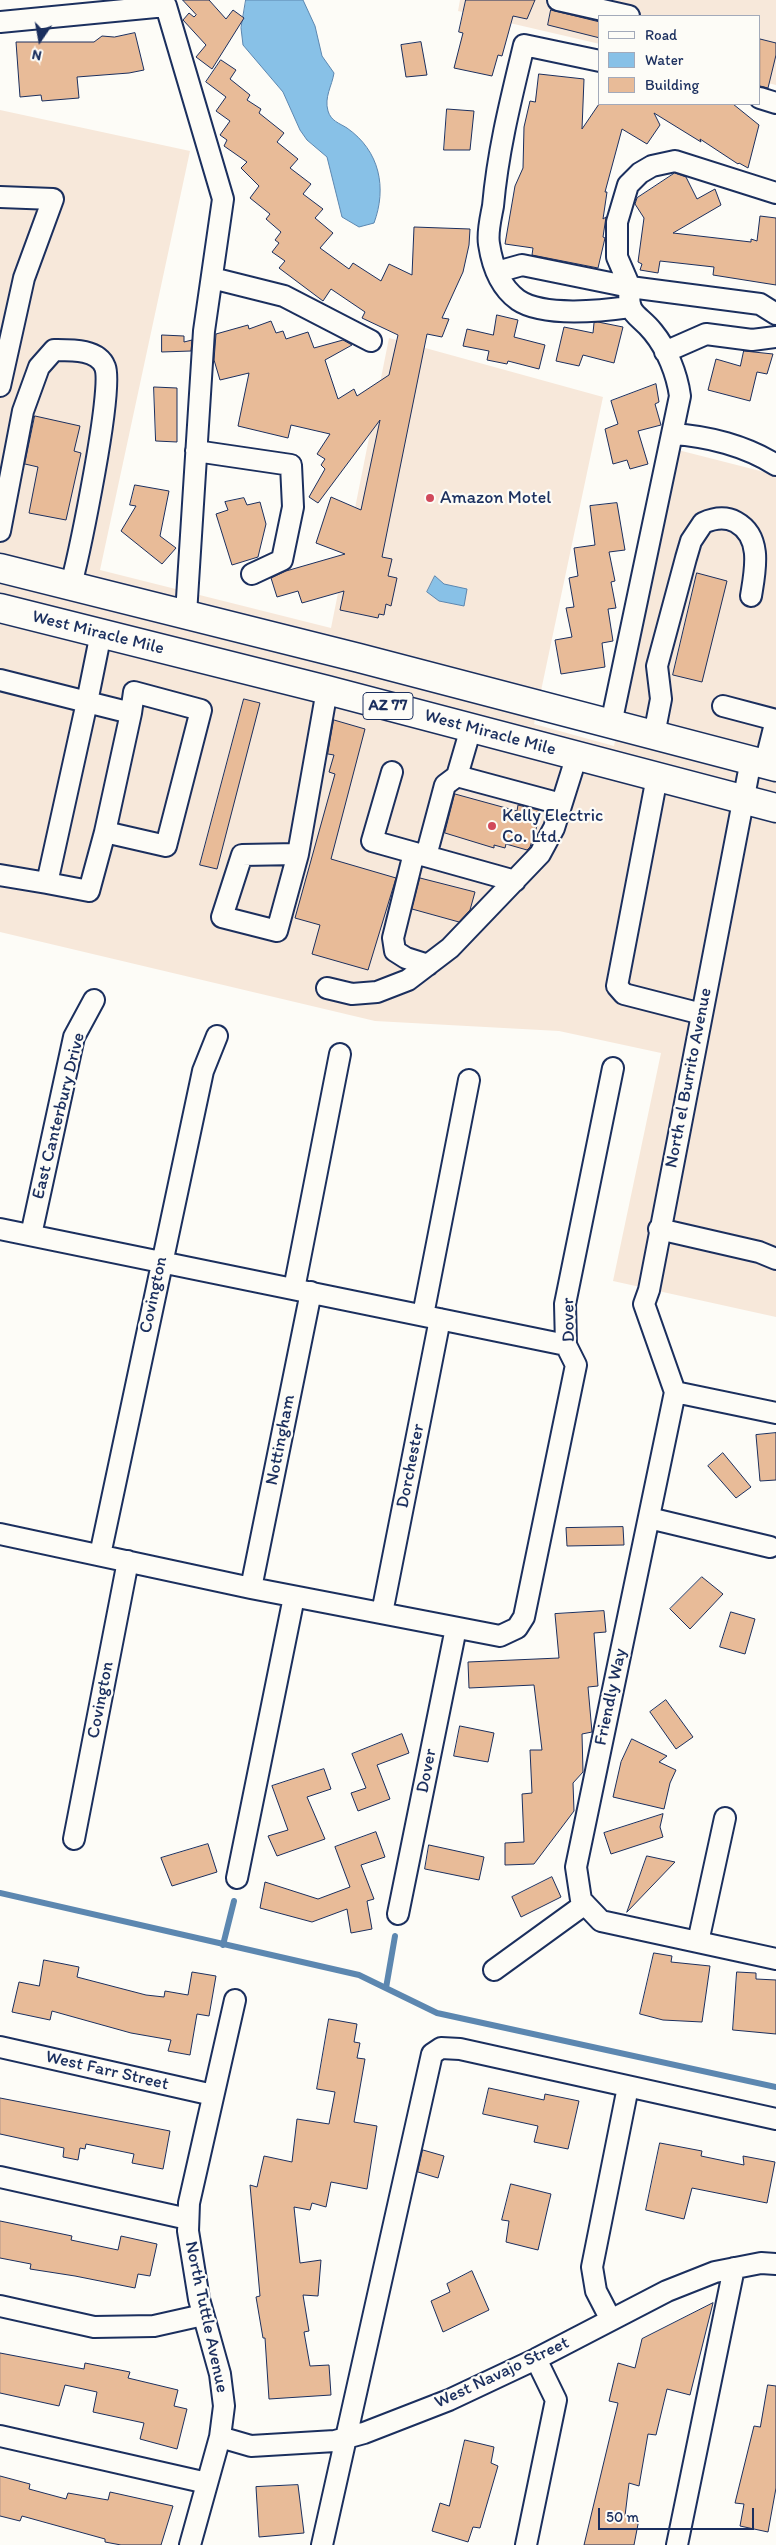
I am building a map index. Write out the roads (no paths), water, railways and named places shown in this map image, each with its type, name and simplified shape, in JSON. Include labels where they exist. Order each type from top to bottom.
[{"type":"highway","name":"AZ 77","points":[[0,568],[360,658],[764,764]]},
{"type":"highway","name":"West Miracle Mile","points":[[0,608],[327,690],[776,808]]},
{"type":"highway","points":[[104,634],[119,623],[145,621],[336,667],[360,658]]},
{"type":"street","points":[[558,0],[604,5],[627,15]]},
{"type":"street","points":[[0,22],[49,9],[164,3],[223,199],[204,331],[186,614]]},
{"type":"street","points":[[598,61],[524,45],[498,155],[489,242],[503,286],[519,301],[550,311],[599,311],[630,308]]},
{"type":"street","points":[[761,98],[776,103]]},
{"type":"street","points":[[611,724],[680,396],[678,384],[666,352],[652,331],[630,308],[628,302],[630,287],[617,257],[617,222],[628,185],[640,173],[652,166],[675,162],[776,193]]},
{"type":"street","points":[[0,196],[53,199],[24,278],[0,386]]},
{"type":"street","points":[[497,272],[522,265],[630,287],[760,304],[776,314]]},
{"type":"street","points":[[212,278],[284,296],[371,341]]},
{"type":"street","points":[[666,352],[706,334],[752,340],[776,337]]},
{"type":"street","points":[[0,532],[24,411],[39,367],[54,350],[73,350],[96,356],[106,368],[106,400],[71,585]]},
{"type":"street","points":[[672,434],[693,435],[721,442],[776,465]]},
{"type":"street","points":[[196,451],[291,465],[293,507],[282,560],[252,574]]},
{"type":"street","points":[[654,735],[660,699],[657,666],[691,541],[703,523],[722,517],[735,521],[750,534],[756,559],[751,596]]},
{"type":"street","points":[[47,883],[104,634]]},
{"type":"street","points":[[0,680],[131,713]]},
{"type":"street","points":[[298,854],[242,855],[222,917],[277,931],[298,854],[327,690]]},
{"type":"street","points":[[0,875],[89,891],[105,832],[134,692],[201,710],[166,846],[105,832]]},
{"type":"street","points":[[723,706],[776,720]]},
{"type":"street","name":"North el Burrito Avenue","points":[[675,1392],[644,1304],[649,1290],[743,800],[764,764],[776,720]]},
{"type":"street","points":[[428,965],[406,958],[395,951],[392,938],[446,785],[457,776],[471,728]]},
{"type":"street","points":[[327,988],[352,994],[377,992],[408,980],[450,948],[540,854],[554,828],[577,755]]},
{"type":"street","points":[[392,772],[372,841],[515,881]]},
{"type":"street","points":[[457,776],[561,804]]},
{"type":"street","points":[[657,777],[617,986],[624,994],[702,1014]]},
{"type":"street","name":"East Canterbury Drive","points":[[31,1235],[74,1037],[94,1000]]},
{"type":"street","name":"Covington","points":[[100,1556],[203,1071],[216,1036]]},
{"type":"street","name":"Nottingham","points":[[251,1588],[340,1054]]},
{"type":"street","name":"Dover","points":[[398,1914],[456,1628],[500,1636],[517,1628],[524,1617],[576,1365],[566,1345],[566,1304],[613,1068]]},
{"type":"street","name":"Dorchester","points":[[382,1613],[432,1317],[469,1080]]},
{"type":"street","points":[[0,1228],[566,1345]]},
{"type":"street","points":[[660,1230],[759,1252],[776,1260]]},
{"type":"street","points":[[675,1392],[776,1413]]},
{"type":"street","name":"Friendly Way","points":[[585,1904],[581,1900],[576,1866],[675,1392]]},
{"type":"street","points":[[649,1518],[770,1547]]},
{"type":"street","points":[[0,1534],[294,1597],[456,1628]]},
{"type":"street","name":"Covington","points":[[74,1839],[128,1561]]},
{"type":"street","points":[[237,1878],[294,1597]]},
{"type":"street","points":[[698,1942],[725,1818]]},
{"type":"street","points":[[494,1970],[585,1904],[601,1920],[776,1959]]},
{"type":"street","name":"North Tuttle Avenue","points":[[190,2545],[220,2437],[224,2406],[220,2374],[199,2299],[188,2219],[188,2203],[235,2000]]},
{"type":"street","name":"West Farr Street","points":[[0,2047],[213,2095]]},
{"type":"street","points":[[322,2545],[432,2054],[441,2048],[460,2049],[776,2119]]},
{"type":"street","points":[[611,2320],[596,2291],[592,2267],[628,2087]]},
{"type":"street","points":[[0,2177],[188,2219]]},
{"type":"street","name":"West Navajo Street","points":[[220,2437],[251,2446],[335,2441],[345,2438],[449,2400],[536,2359],[667,2291],[715,2272],[762,2263],[776,2264]]},
{"type":"street","points":[[677,2545],[734,2268]]},
{"type":"street","points":[[0,2306],[94,2327],[154,2326],[204,2315]]},
{"type":"street","points":[[526,2545],[556,2400],[536,2359]]},
{"type":"street","points":[[0,2436],[207,2483]]},
{"type":"water","points":[[246,0],[303,0],[315,26],[322,56],[334,73],[327,101],[329,114],[358,137],[367,148],[378,171],[380,197],[374,223],[359,227],[342,217],[327,157],[307,140],[300,130],[283,92],[243,45],[241,28]]},
{"type":"water","points":[[435,576],[444,584],[467,589],[464,606],[439,601],[427,592]]},
{"type":"waterway","points":[[0,1893],[359,1975],[437,2013],[776,2087]]},
{"type":"waterway","points":[[223,1945],[234,1901]]},
{"type":"waterway","points":[[386,1988],[395,1936]]},
{"type":"place","name":"Amazon Motel","points":[[430,498]]},
{"type":"place","name":"Kelly Electric Co. Ltd.","points":[[492,826]]}]
